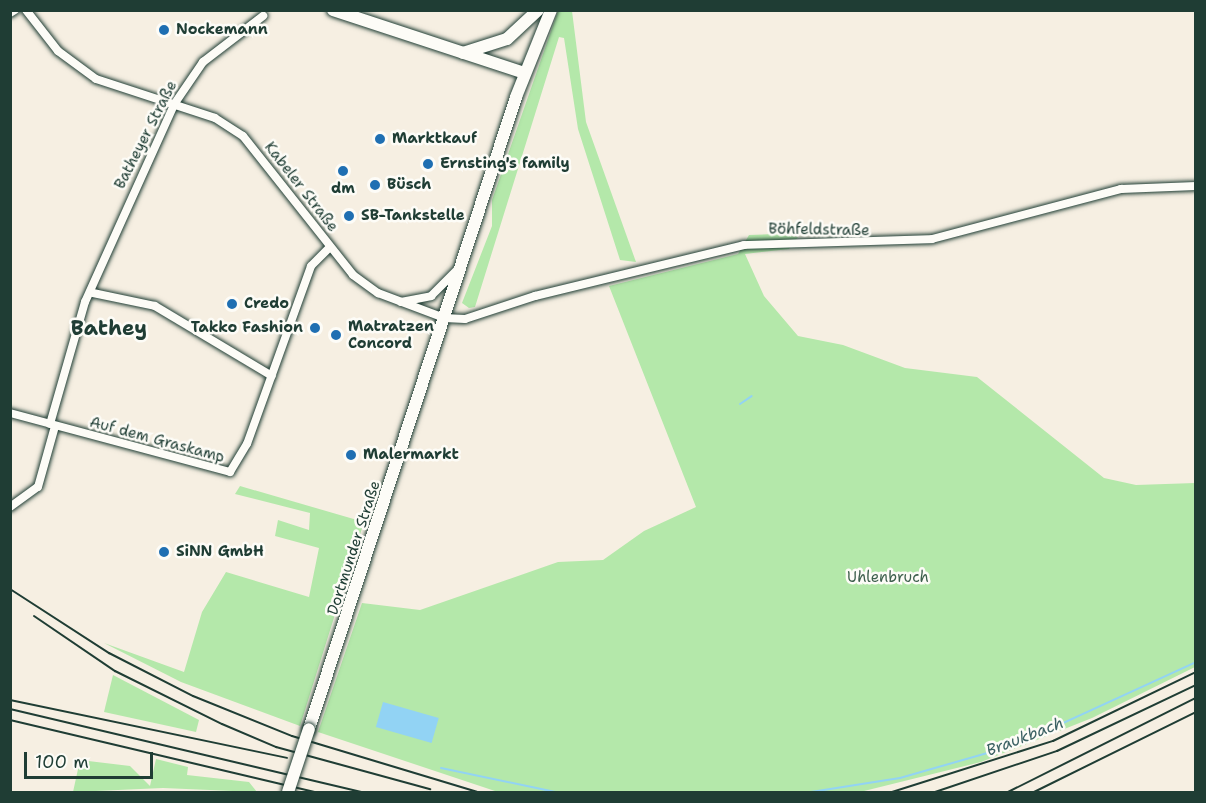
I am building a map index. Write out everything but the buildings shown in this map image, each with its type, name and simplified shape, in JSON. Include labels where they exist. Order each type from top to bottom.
[{"type":"main road","points":[[333,10],[525,73]]},
{"type":"main road","points":[[462,54],[507,39],[540,10]]},
{"type":"main road","name":"Dortmunder Straße","points":[[525,73],[540,10]]},
{"type":"main road","name":"Dortmunder Straße","points":[[288,792],[460,266],[525,73],[551,10]]},
{"type":"street","points":[[10,13],[15,10]]},
{"type":"street","name":"Kabeler Straße","points":[[26,10],[58,51],[89,75],[118,89],[175,103],[243,136],[330,247],[362,283],[397,302],[444,318]]},
{"type":"street","name":"Batheyer Straße","points":[[10,507],[38,487],[72,336],[93,293],[129,196],[175,103],[203,62],[263,16]]},
{"type":"street","name":"Böhfeldstraße","points":[[444,318],[465,319],[535,296],[751,244],[870,245],[932,239],[1121,189],[1196,186]]},
{"type":"street","name":"Auf dem Graskamp","points":[[10,413],[230,472],[243,452],[311,267],[330,247]]},
{"type":"street","points":[[397,302],[431,296],[460,266]]},
{"type":"street","points":[[93,293],[130,298],[171,314],[272,376]]},
{"type":"green space","points":[[558,11],[572,11],[586,122],[636,262],[620,260],[578,129],[564,38],[559,37],[475,307],[469,308],[462,303],[492,226],[492,200]]},
{"type":"green space","name":"Uhlenbruch","points":[[774,234],[798,237],[789,249],[745,254],[764,296],[798,336],[843,345],[905,368],[977,377],[1104,478],[1136,485],[1195,483],[1195,667],[1092,718],[981,762],[860,792],[498,792],[318,732],[362,603],[420,610],[558,562],[603,560],[644,531],[696,507],[609,286],[738,254],[749,235]]},
{"type":"green space","points":[[240,486],[364,522],[300,726],[181,682],[104,643],[184,672],[202,612],[226,572],[309,597],[319,548],[275,536],[278,520],[309,530],[310,513],[235,494]]},
{"type":"green space","points":[[113,675],[199,720],[196,732],[104,712]]},
{"type":"green space","points":[[156,759],[188,767],[187,775],[249,782],[257,792],[163,788],[73,792],[80,760],[130,766],[150,786]]},
{"type":"water","points":[[383,702],[439,718],[432,743],[376,727]]},
{"type":"waterway","points":[[740,404],[752,396]]},
{"type":"waterway","name":"Braukbach","points":[[811,792],[900,778],[1015,745],[1196,662]]},
{"type":"waterway","name":"Braukbach","points":[[441,768],[556,792]]},
{"type":"railway","points":[[10,589],[109,653],[193,696],[292,736],[477,792]]},
{"type":"railway","points":[[34,616],[115,671],[222,724],[276,747],[430,789]]},
{"type":"railway","points":[[892,792],[1053,741],[1196,672]]},
{"type":"railway","points":[[935,792],[1057,751],[1196,685]]},
{"type":"railway","points":[[1008,792],[1196,698]]},
{"type":"railway","points":[[10,700],[287,758]]},
{"type":"railway","points":[[10,709],[361,792]]},
{"type":"railway","points":[[1034,792],[1196,712]]},
{"type":"railway","points":[[10,720],[315,792]]},
{"type":"place","name":"Nockemann","points":[[164,30]]},
{"type":"place","name":"Marktkauf","points":[[380,139]]},
{"type":"place","name":"Ernsting's family","points":[[428,164]]},
{"type":"place","name":"dm","points":[[343,171]]},
{"type":"place","name":"Büsch","points":[[375,185]]},
{"type":"place","name":"SB-Tankstelle","points":[[349,216]]},
{"type":"place","name":"Credo","points":[[232,304]]},
{"type":"place","name":"Takko Fashion","points":[[315,328]]},
{"type":"place","name":"Matratzen Concord","points":[[336,335]]},
{"type":"place","name":"Malermarkt","points":[[351,455]]},
{"type":"place","name":"SiNN GmbH","points":[[164,552]]},
{"type":"district","name":"Bathey","points":[[109,328]]}]
